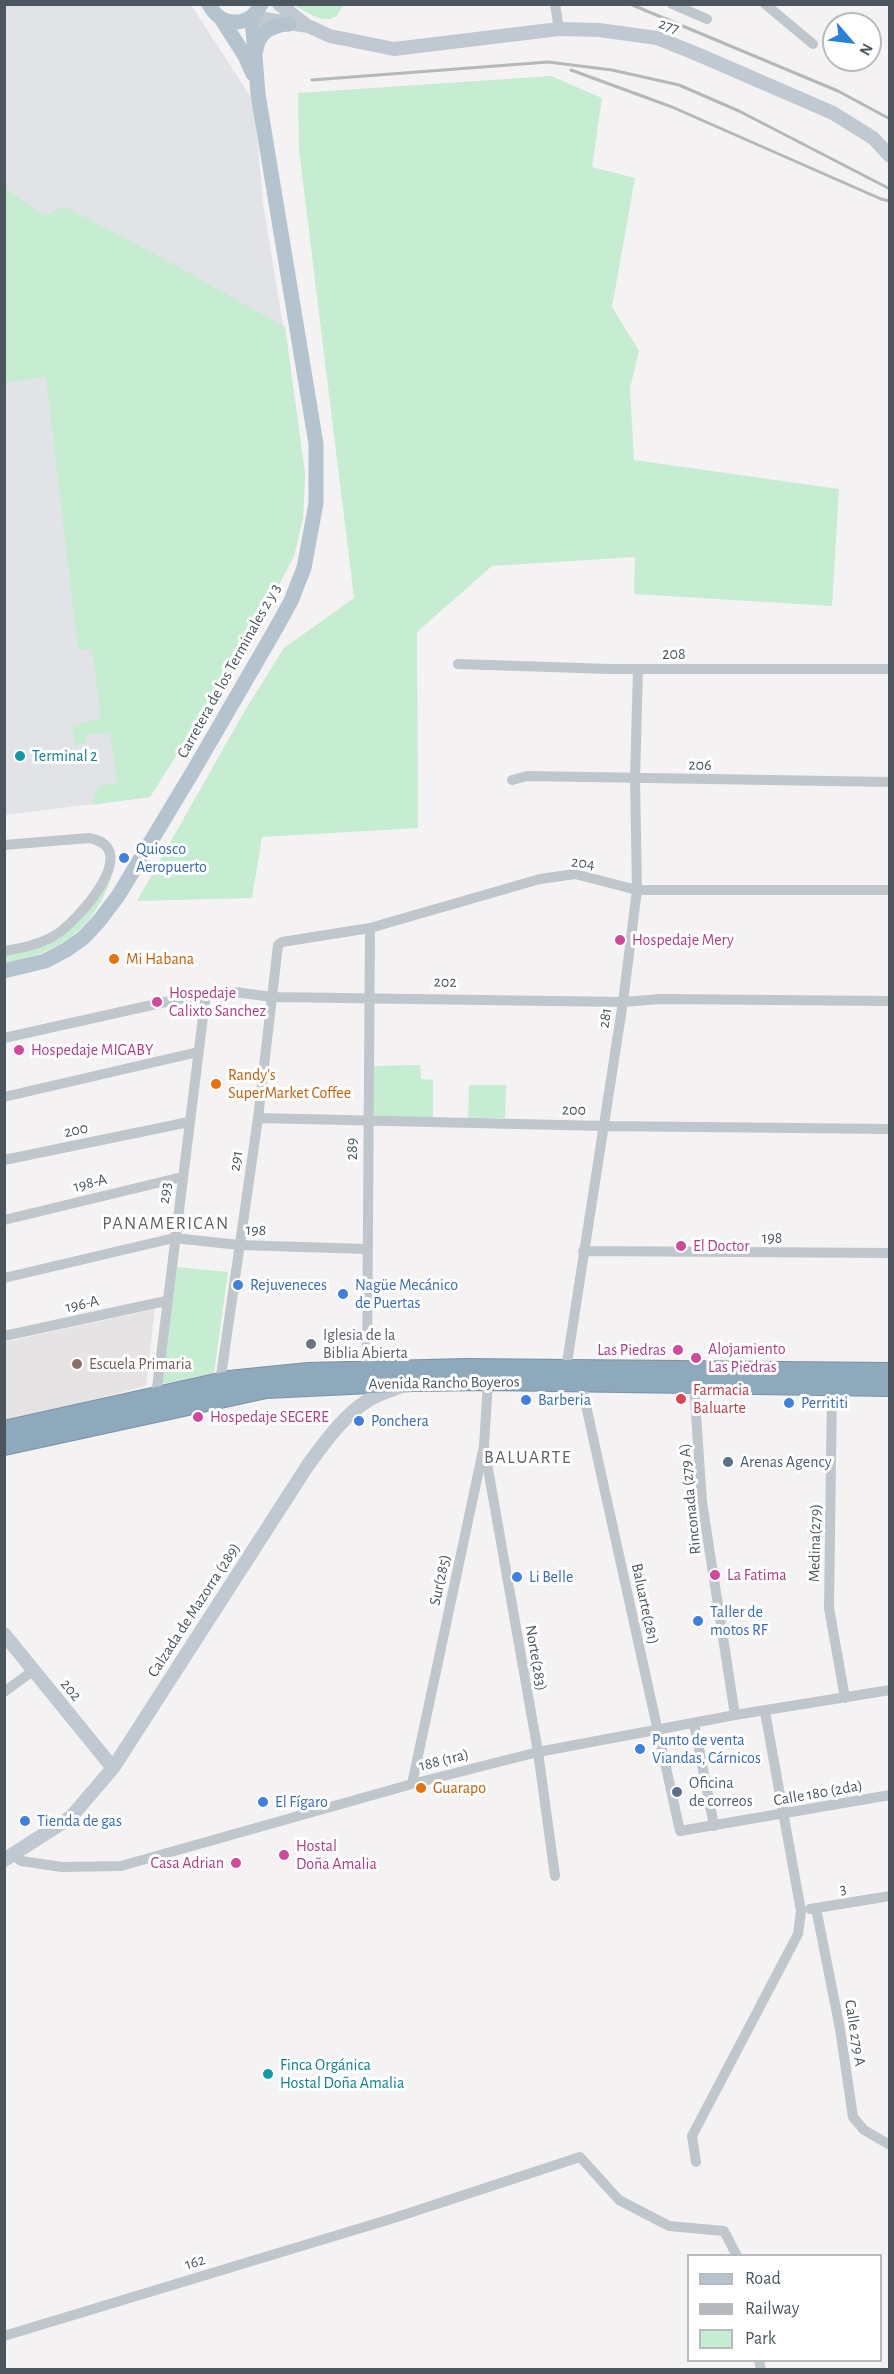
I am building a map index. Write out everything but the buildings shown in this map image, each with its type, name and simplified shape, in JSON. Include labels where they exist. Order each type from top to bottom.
[{"type":"highway","name":"Avenida Rancho Boyeros","points":[[4,1430],[220,1383],[262,1376],[366,1369],[890,1372]]},
{"type":"highway","name":"Avenida Rancho Boyeros","points":[[4,1446],[266,1389],[488,1381],[832,1388],[890,1387]]},
{"type":"main road","name":"Carretera de los Terminales 2 y 3","points":[[209,4],[214,14],[222,20],[250,67],[258,94]]},
{"type":"main road","name":"Carretera de los Terminales 2 y 3","points":[[4,971],[45,961],[66,950],[83,938],[99,921],[117,896],[195,768],[291,601],[304,568],[316,503],[316,444],[258,94],[255,56],[256,11]]},
{"type":"main road","points":[[222,20],[234,23],[256,11]]},
{"type":"main road","points":[[255,56],[258,39],[263,34],[272,27],[289,24]]},
{"type":"street","name":"277","points":[[279,4],[308,26],[330,36],[394,49],[559,29],[599,30],[657,38],[833,113],[873,138],[890,156]]},
{"type":"street","points":[[555,4],[559,29]]},
{"type":"street","points":[[672,4],[707,19]]},
{"type":"street","points":[[765,4],[813,45]]},
{"type":"street","name":"277","points":[[256,11],[289,24],[308,26]]},
{"type":"street","name":"208","points":[[458,664],[638,669],[890,669]]},
{"type":"street","name":"281","points":[[566,1369],[623,1002],[637,890],[635,779],[638,669]]},
{"type":"street","name":"206","points":[[512,780],[527,776],[890,782]]},
{"type":"street","points":[[4,845],[89,838],[105,845],[109,850],[110,861],[105,879],[70,924],[42,942],[4,951]]},
{"type":"street","name":"204","points":[[280,943],[370,928],[540,879],[575,874],[637,890],[890,891]]},
{"type":"street","name":"289","points":[[366,1369],[370,928]]},
{"type":"street","name":"291","points":[[220,1383],[258,1118],[280,943]]},
{"type":"street","name":"202","points":[[4,1038],[206,993],[235,992],[272,997],[623,1002],[660,999],[890,1001]]},
{"type":"street","name":"293","points":[[156,1396],[206,993]]},
{"type":"street","points":[[4,1097],[198,1052]]},
{"type":"street","name":"200","points":[[258,1118],[604,1126],[890,1129]]},
{"type":"street","name":"200","points":[[4,1160],[189,1122]]},
{"type":"street","name":"198-A","points":[[4,1220],[182,1176]]},
{"type":"street","name":"198","points":[[4,1278],[174,1238],[239,1245],[366,1249]]},
{"type":"street","name":"198","points":[[583,1251],[890,1253]]},
{"type":"street","name":"196-A","points":[[4,1336],[166,1301]]},
{"type":"street","name":"Sur(285)","points":[[412,1784],[484,1446],[488,1381]]},
{"type":"street","name":"Calzada de Mazorra (289)","points":[[9,1858],[71,1817],[113,1768],[308,1464],[330,1436],[368,1400],[413,1382]]},
{"type":"street","name":"Baluarte(281)","points":[[581,1383],[680,1831]]},
{"type":"street","name":"Rinconada (279 A)","points":[[694,1385],[702,1502],[735,1715]]},
{"type":"street","name":"Medina(279)","points":[[832,1388],[829,1608],[845,1698]]},
{"type":"street","name":"Norte(283)","points":[[484,1446],[538,1752],[555,1876]]},
{"type":"street","name":"202","points":[[4,1634],[113,1768]]},
{"type":"street","points":[[4,1692],[34,1670]]},
{"type":"street","name":"188 (1ra)","points":[[9,1858],[62,1867],[121,1866],[412,1784],[538,1752],[735,1715],[765,1712],[890,1690]]},
{"type":"street","points":[[696,2162],[692,2136],[798,1934],[801,1911],[765,1712]]},
{"type":"street","points":[[694,1723],[714,1826]]},
{"type":"street","name":"Calle 180 (2da)","points":[[680,1831],[890,1795]]},
{"type":"street","name":"3","points":[[801,1911],[890,1896]]},
{"type":"street","name":"Calle 279 A","points":[[816,1908],[840,2029],[853,2116],[864,2130],[890,2145]]},
{"type":"street","name":"162","points":[[4,2336],[394,2218],[580,2157],[619,2200],[669,2226],[724,2231],[736,2254]]},
{"type":"shaded area","points":[[4,5],[191,5],[254,102],[263,203],[285,327],[305,474],[303,518],[294,556],[252,635],[150,797],[5,815]]},
{"type":"shaded area","name":"Escuela Primaria","points":[[155,1309],[146,1386],[5,1423],[5,1342]]},
{"type":"green space","points":[[343,4],[339,13],[328,19],[315,16],[294,5]]},
{"type":"green space","points":[[551,76],[602,98],[592,167],[635,178],[612,307],[639,351],[630,388],[634,460],[839,489],[832,606],[634,594],[635,557],[492,566],[417,632],[418,828],[262,837],[252,898],[137,901],[244,712],[284,648],[354,598],[299,150],[298,93]]},
{"type":"green space","points":[[5,188],[45,216],[64,206],[285,327],[305,474],[303,518],[294,556],[252,635],[150,797],[91,805],[98,786],[117,783],[110,732],[86,735],[87,742],[75,746],[72,726],[101,718],[92,649],[78,650],[46,377],[5,383]]},
{"type":"green space","points":[[112,876],[95,912],[72,936],[42,953],[5,964],[4,956],[42,946],[68,930],[90,907]]},
{"type":"green space","points":[[420,1065],[421,1079],[433,1080],[433,1118],[372,1118],[373,1066]]},
{"type":"green space","points":[[469,1085],[506,1085],[505,1118],[468,1119]]},
{"type":"green space","points":[[177,1267],[228,1272],[214,1373],[162,1384]]},
{"type":"railway","points":[[630,4],[838,91],[890,119]]},
{"type":"railway","points":[[312,80],[548,62],[612,70],[679,85],[739,111],[890,189]]},
{"type":"railway","points":[[571,70],[672,107],[890,201]]},
{"type":"place","name":"Terminal 2","points":[[20,756]]},
{"type":"place","name":"Quiosco Aeropuerto","points":[[124,858]]},
{"type":"place","name":"Hospedaje Mery","points":[[620,940]]},
{"type":"place","name":"Mi Habana","points":[[114,959]]},
{"type":"place","name":"Hospedaje Calixto Sanchez","points":[[157,1002]]},
{"type":"place","name":"Hospedaje MIGABY","points":[[19,1050]]},
{"type":"place","name":"Randy's SuperMarket Coffee","points":[[216,1084]]},
{"type":"place","name":"El Doctor","points":[[681,1246]]},
{"type":"place","name":"Rejuveneces","points":[[238,1285]]},
{"type":"place","name":"Nagüe Mecánico de Puertas","points":[[343,1294]]},
{"type":"place","name":"Iglesia de la Biblia Abierta","points":[[311,1344]]},
{"type":"place","name":"Las Piedras","points":[[678,1350]]},
{"type":"place","name":"Alojamiento Las Piedras","points":[[696,1358]]},
{"type":"place","name":"Escuela Primaria","points":[[77,1364]]},
{"type":"place","name":"Farmacia Baluarte","points":[[681,1399]]},
{"type":"place","name":"Barberia","points":[[526,1400]]},
{"type":"place","name":"Perrititi","points":[[789,1403]]},
{"type":"place","name":"Hospedaje SEGERE","points":[[198,1417]]},
{"type":"place","name":"Ponchera","points":[[359,1421]]},
{"type":"place","name":"Arenas Agency","points":[[728,1462]]},
{"type":"place","name":"La Fatima","points":[[715,1575]]},
{"type":"place","name":"Li Belle","points":[[517,1577]]},
{"type":"place","name":"Taller de motos RF","points":[[698,1621]]},
{"type":"place","name":"Punto de venta Viandas, Cárnicos","points":[[640,1749]]},
{"type":"place","name":"Guarapo","points":[[421,1788]]},
{"type":"place","name":"Oficina de correos","points":[[677,1792]]},
{"type":"place","name":"El Fígaro","points":[[263,1802]]},
{"type":"place","name":"Tienda de gas","points":[[25,1821]]},
{"type":"place","name":"Hostal Doña Amalia","points":[[284,1855]]},
{"type":"place","name":"Casa Adrian","points":[[236,1863]]},
{"type":"place","name":"Finca Orgánica Hostal Doña Amalia","points":[[268,2074]]},
{"type":"district","name":"PANAMERICAN","points":[[166,1224]]},
{"type":"district","name":"BALUARTE","points":[[528,1458]]}]
